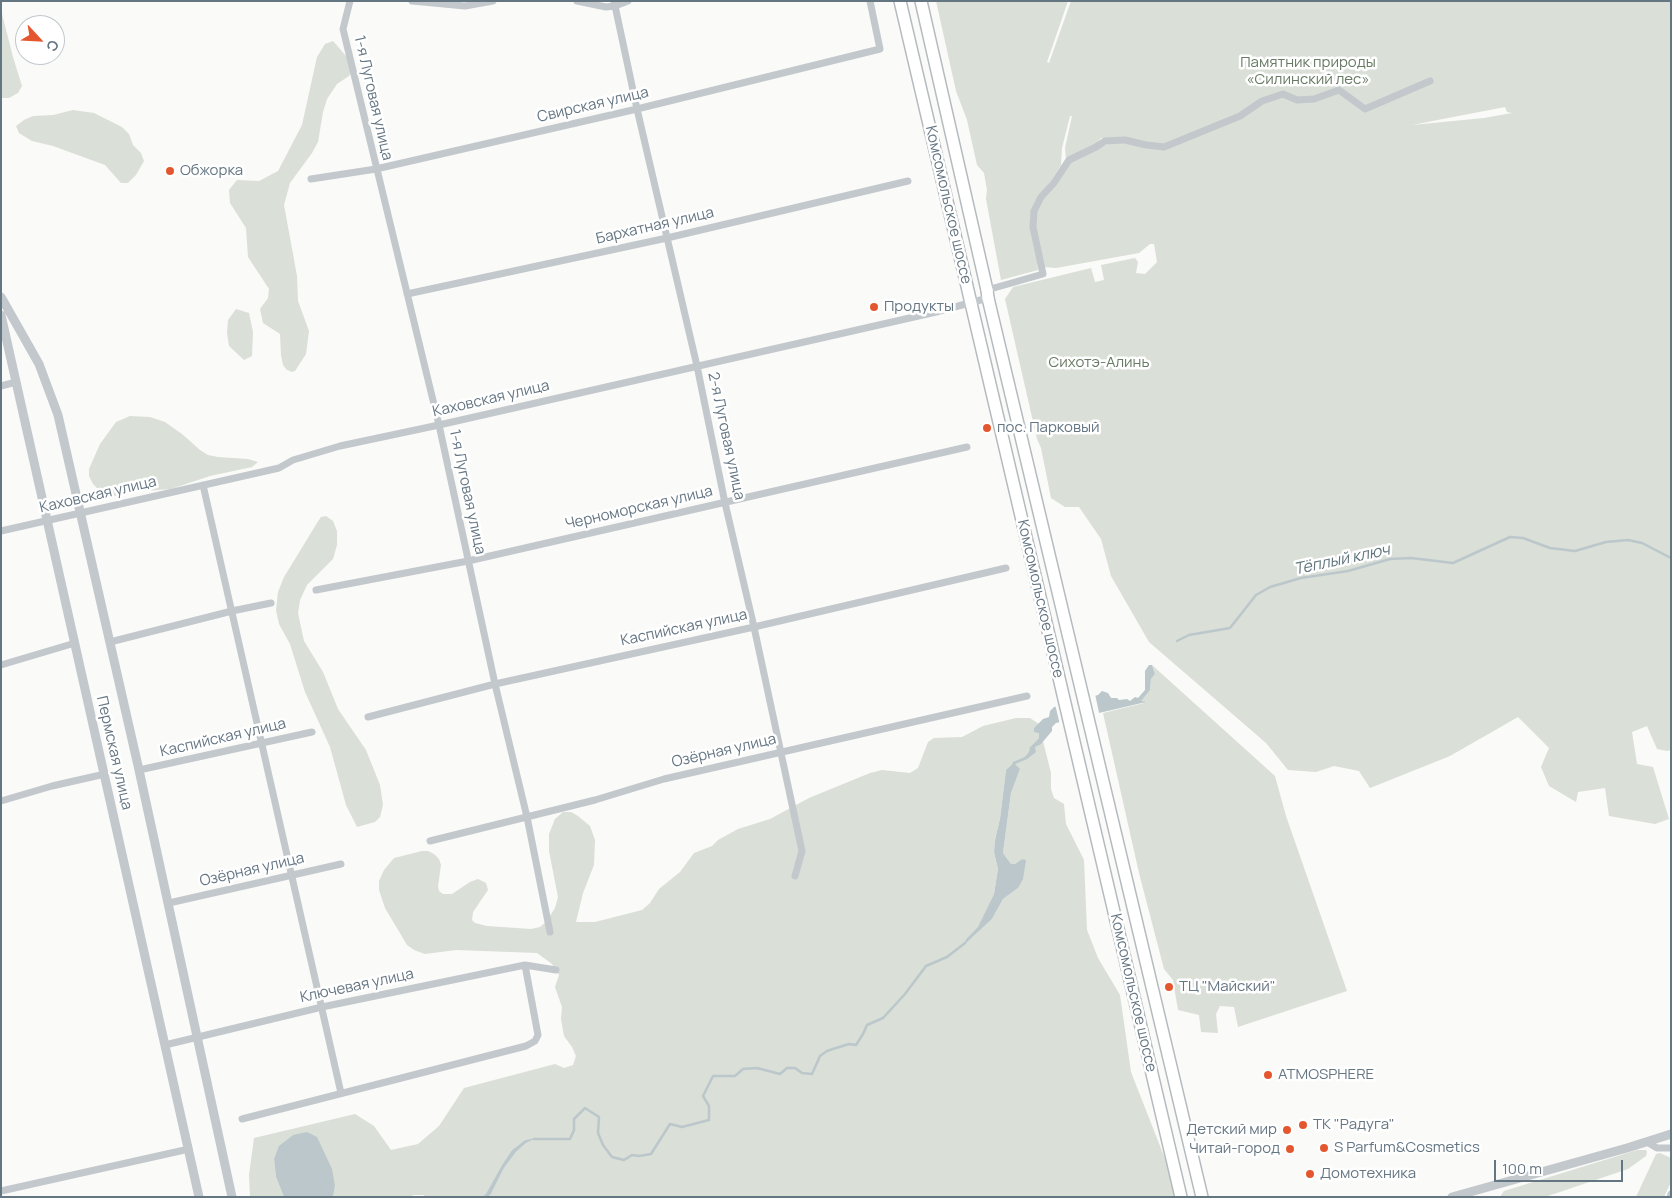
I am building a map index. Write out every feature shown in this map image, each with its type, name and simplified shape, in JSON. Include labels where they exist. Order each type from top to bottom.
[{"type":"main road","name":"Комсомольское шоссе","points":[[900,1],[967,304],[1182,1197]]},
{"type":"main road","name":"Комсомольское шоссе","points":[[921,1],[1101,775],[1202,1197]]},
{"type":"street","name":"1-я Луговая улица","points":[[350,1],[343,28],[439,426],[495,684],[527,817],[550,932]]},
{"type":"street","points":[[412,1],[465,6],[493,1]]},
{"type":"street","points":[[577,1],[595,6],[628,1]]},
{"type":"street","name":"Свирская улица","points":[[311,179],[376,169],[637,109],[880,49],[870,1]]},
{"type":"street","name":"2-я Луговая улица","points":[[615,4],[637,109],[697,366],[802,851],[795,876]]},
{"type":"street","name":"Каховская улица","points":[[1,531],[278,468],[293,460],[340,446],[439,426],[967,304],[988,294],[1043,274],[1033,226],[1034,211],[1041,197],[1053,184],[1063,166],[1069,160],[1096,147],[1105,140],[1125,140],[1146,146],[1164,147],[1240,116],[1262,101],[1283,94],[1296,100],[1314,99],[1339,90],[1365,109],[1430,81]]},
{"type":"street","name":"Бархатная улица","points":[[407,294],[667,238],[908,180]]},
{"type":"street","points":[[1,297],[39,364],[58,415],[140,770],[232,1197]]},
{"type":"street","name":"Пермская улица","points":[[1,315],[199,1197]]},
{"type":"street","points":[[1,386],[16,382]]},
{"type":"street","name":"Черноморская улица","points":[[316,590],[468,560],[968,447]]},
{"type":"street","points":[[203,485],[341,1093]]},
{"type":"street","name":"Каспийская улица","points":[[368,717],[495,684],[1006,568]]},
{"type":"street","points":[[110,642],[271,603]]},
{"type":"street","points":[[1,665],[75,643]]},
{"type":"street","name":"Озёрная улица","points":[[430,841],[595,800],[664,779],[1027,696]]},
{"type":"street","name":"Каспийская улица","points":[[140,770],[312,732]]},
{"type":"street","points":[[1,801],[52,786],[104,774]]},
{"type":"street","name":"Озёрная улица","points":[[169,903],[341,864]]},
{"type":"street","points":[[242,1119],[526,1046],[535,1041],[538,1035],[525,965]]},
{"type":"street","name":"Ключевая улица","points":[[165,1045],[322,1007],[525,965],[556,970]]},
{"type":"street","points":[[1452,1197],[1671,1134]]},
{"type":"street","points":[[1647,1142],[1657,1148],[1671,1148]]},
{"type":"street","points":[[1,1191],[189,1149]]},
{"type":"green space","points":[[936,1],[1068,1],[1047,62],[1049,63],[1071,1],[1671,1],[1671,750],[1657,749],[1647,726],[1632,732],[1637,764],[1653,767],[1669,819],[1655,824],[1609,816],[1605,788],[1578,792],[1576,802],[1549,786],[1541,767],[1549,748],[1518,717],[1450,756],[1370,788],[1359,771],[1334,766],[1316,772],[1288,770],[1266,743],[1149,642],[1111,576],[1101,539],[1079,507],[1065,507],[1051,498],[1041,448],[1037,439],[1005,299],[1013,287],[1091,268],[1095,282],[1104,280],[1101,265],[1135,258],[1138,262],[1136,273],[1145,274],[1157,262],[1154,244],[1150,244],[1139,253],[1056,268],[1043,267],[1034,226],[1035,211],[1064,166],[1097,148],[1111,143],[1164,145],[1125,139],[1101,138],[1094,146],[1066,160],[1065,148],[1072,116],[1070,116],[1062,148],[1061,165],[1032,210],[1038,270],[1001,280],[986,199],[987,190],[984,173],[977,165],[967,120],[956,91]],"holes":[[[1505,107],[1507,112],[1512,113],[1484,118],[1412,125]]]},
{"type":"green space","points":[[1,10],[22,86],[18,93],[9,98],[1,98]]},
{"type":"green space","points":[[333,41],[347,57],[352,70],[349,76],[337,84],[327,99],[318,142],[290,183],[284,205],[297,276],[298,301],[309,331],[306,354],[295,371],[292,372],[283,365],[280,334],[263,323],[260,309],[268,298],[269,289],[248,257],[246,228],[230,203],[229,190],[237,180],[259,181],[278,171],[302,125],[317,57],[325,44]]},
{"type":"green space","points":[[73,110],[94,113],[122,127],[129,134],[133,145],[141,153],[144,161],[136,175],[128,183],[121,183],[105,165],[53,146],[32,141],[19,133],[16,126],[33,116],[53,115]]},
{"type":"green space","points":[[236,309],[249,313],[253,332],[252,356],[244,360],[229,346],[228,320]]},
{"type":"green space","points":[[130,416],[150,417],[165,422],[208,455],[248,459],[258,462],[252,467],[210,476],[171,489],[115,496],[101,492],[93,484],[89,476],[89,469],[100,444],[116,422]]},
{"type":"green space","points":[[326,516],[333,521],[337,531],[337,545],[333,559],[307,585],[300,600],[298,613],[304,641],[323,672],[338,709],[366,750],[380,785],[383,805],[380,817],[375,822],[357,827],[346,805],[330,747],[305,692],[290,644],[279,624],[276,610],[278,592],[284,577],[321,517]]},
{"type":"green space","points":[[1152,665],[1275,776],[1286,816],[1347,991],[1238,1027],[1234,1007],[1220,1006],[1216,1014],[1218,1033],[1201,1032],[1199,1015],[1178,1010],[1173,980],[1164,969],[1139,873],[1103,713],[1144,703],[1140,701],[1150,690],[1151,679],[1155,674]]},
{"type":"green space","points":[[1016,718],[1030,718],[1039,724],[1034,728],[1039,733],[1039,738],[1030,747],[1035,747],[1043,741],[1051,773],[1051,789],[1054,798],[1064,804],[1066,824],[1084,860],[1087,930],[1098,958],[1120,995],[1131,1072],[1180,1197],[488,1197],[504,1168],[516,1152],[533,1139],[525,1140],[512,1150],[486,1195],[482,1197],[424,1197],[424,1195],[413,1195],[412,1197],[333,1197],[335,1186],[293,1135],[280,1146],[274,1159],[276,1177],[284,1197],[250,1197],[249,1175],[254,1138],[355,1114],[374,1126],[391,1150],[418,1144],[439,1126],[464,1088],[555,1064],[564,1068],[573,1065],[576,1056],[564,1036],[561,1019],[562,1007],[555,987],[559,975],[552,964],[537,953],[456,950],[425,954],[414,950],[407,945],[385,908],[379,890],[379,881],[384,870],[394,858],[422,851],[434,854],[439,859],[441,865],[438,886],[439,891],[443,894],[452,894],[478,879],[486,883],[488,890],[473,912],[472,920],[475,923],[487,926],[531,929],[540,927],[546,922],[555,908],[558,897],[549,851],[549,834],[555,819],[563,812],[571,812],[590,826],[595,840],[594,865],[583,893],[576,922],[595,922],[642,910],[650,903],[659,889],[680,872],[694,853],[712,846],[718,840],[738,829],[770,819],[809,798],[870,773],[882,770],[910,773],[918,768],[928,742],[934,738],[962,737],[983,726]],"holes":[[[1020,769],[1011,793],[1003,853],[1011,864],[1015,864],[1022,859],[1018,888],[1003,899],[992,919],[965,944],[966,939],[978,928],[994,894],[998,869],[994,852],[995,840],[1000,819],[1006,770]]]},
{"type":"green space","points":[[1637,1150],[1646,1150],[1646,1156],[1628,1169],[1545,1197],[1500,1197],[1504,1191]]},
{"type":"green space","points":[[1660,1153],[1671,1158],[1671,1182],[1664,1197],[1636,1197],[1656,1154]]},
{"type":"shaded area","points":[[1149,665],[1152,665],[1155,674],[1151,679],[1150,690],[1141,701],[1146,702],[1056,723],[1041,744],[1035,747],[1036,752],[1027,759],[1024,758],[1029,752],[1030,747],[1039,738],[1039,733],[1034,732],[1034,728],[1043,719],[1049,717],[1050,711],[1054,707],[1098,695],[1102,691],[1108,693],[1111,698],[1119,700],[1127,699],[1130,701],[1135,697],[1138,698],[1145,690],[1145,671]]},
{"type":"shaded area","points":[[1014,763],[1020,769],[1011,793],[1003,853],[1011,864],[1015,864],[1022,859],[1026,860],[1023,879],[1018,888],[1003,899],[992,919],[964,945],[966,939],[978,927],[994,894],[998,869],[994,852],[995,840],[1000,819],[1006,770]]},
{"type":"shaded area","points":[[307,1132],[317,1137],[332,1169],[335,1186],[333,1197],[284,1197],[276,1177],[274,1159],[279,1146],[293,1135]]},
{"type":"shaded area","points":[[536,1138],[526,1143],[516,1152],[504,1168],[491,1194],[488,1197],[482,1197],[486,1194],[512,1150],[525,1140]]},
{"type":"pier","points":[[1095,694],[1100,717],[1060,725],[1055,704]]},
{"type":"waterway","name":"Тёплый ключ","points":[[1177,641],[1189,635],[1230,628],[1256,595],[1270,587],[1301,578],[1348,571],[1390,559],[1411,558],[1453,563],[1510,537],[1523,538],[1550,548],[1575,551],[1606,542],[1628,540],[1642,543],[1671,558]]},
{"type":"waterway","name":"Тёплый ключ","points":[[1013,766],[1014,763],[1026,758]]},
{"type":"waterway","name":"Тёплый ключ","points":[[534,1139],[570,1139],[574,1130],[574,1119],[585,1108],[599,1117],[598,1133],[603,1145],[612,1157],[624,1160],[632,1155],[651,1154],[670,1124],[682,1127],[709,1120],[709,1106],[703,1096],[713,1076],[735,1076],[743,1069],[757,1068],[780,1074],[787,1068],[795,1068],[802,1073],[812,1074],[820,1056],[827,1051],[849,1044],[856,1045],[867,1025],[883,1018],[905,994],[926,966],[947,957],[965,943]]},
{"type":"place","name":"Обжорка","points":[[170,171]]},
{"type":"place","name":"Продукты","points":[[874,307]]},
{"type":"place","name":"пос. Парковый","points":[[987,428]]},
{"type":"place","name":"ТЦ \"Майский\"","points":[[1169,987]]},
{"type":"place","name":"ATMOSPHERE","points":[[1268,1075]]},
{"type":"place","name":"ТК \"Радуга\"","points":[[1303,1125]]},
{"type":"place","name":"Детский мир","points":[[1287,1130]]},
{"type":"place","name":"S Parfum&Cosmetics","points":[[1324,1148]]},
{"type":"place","name":"Читай-город","points":[[1290,1149]]},
{"type":"place","name":"Домотехника","points":[[1310,1174]]},
{"type":"park label","name":"Памятник природы «Силинский лес»","points":[[1308,72]]},
{"type":"park label","name":"Сихотэ-Алинь","points":[[1099,363]]}]
